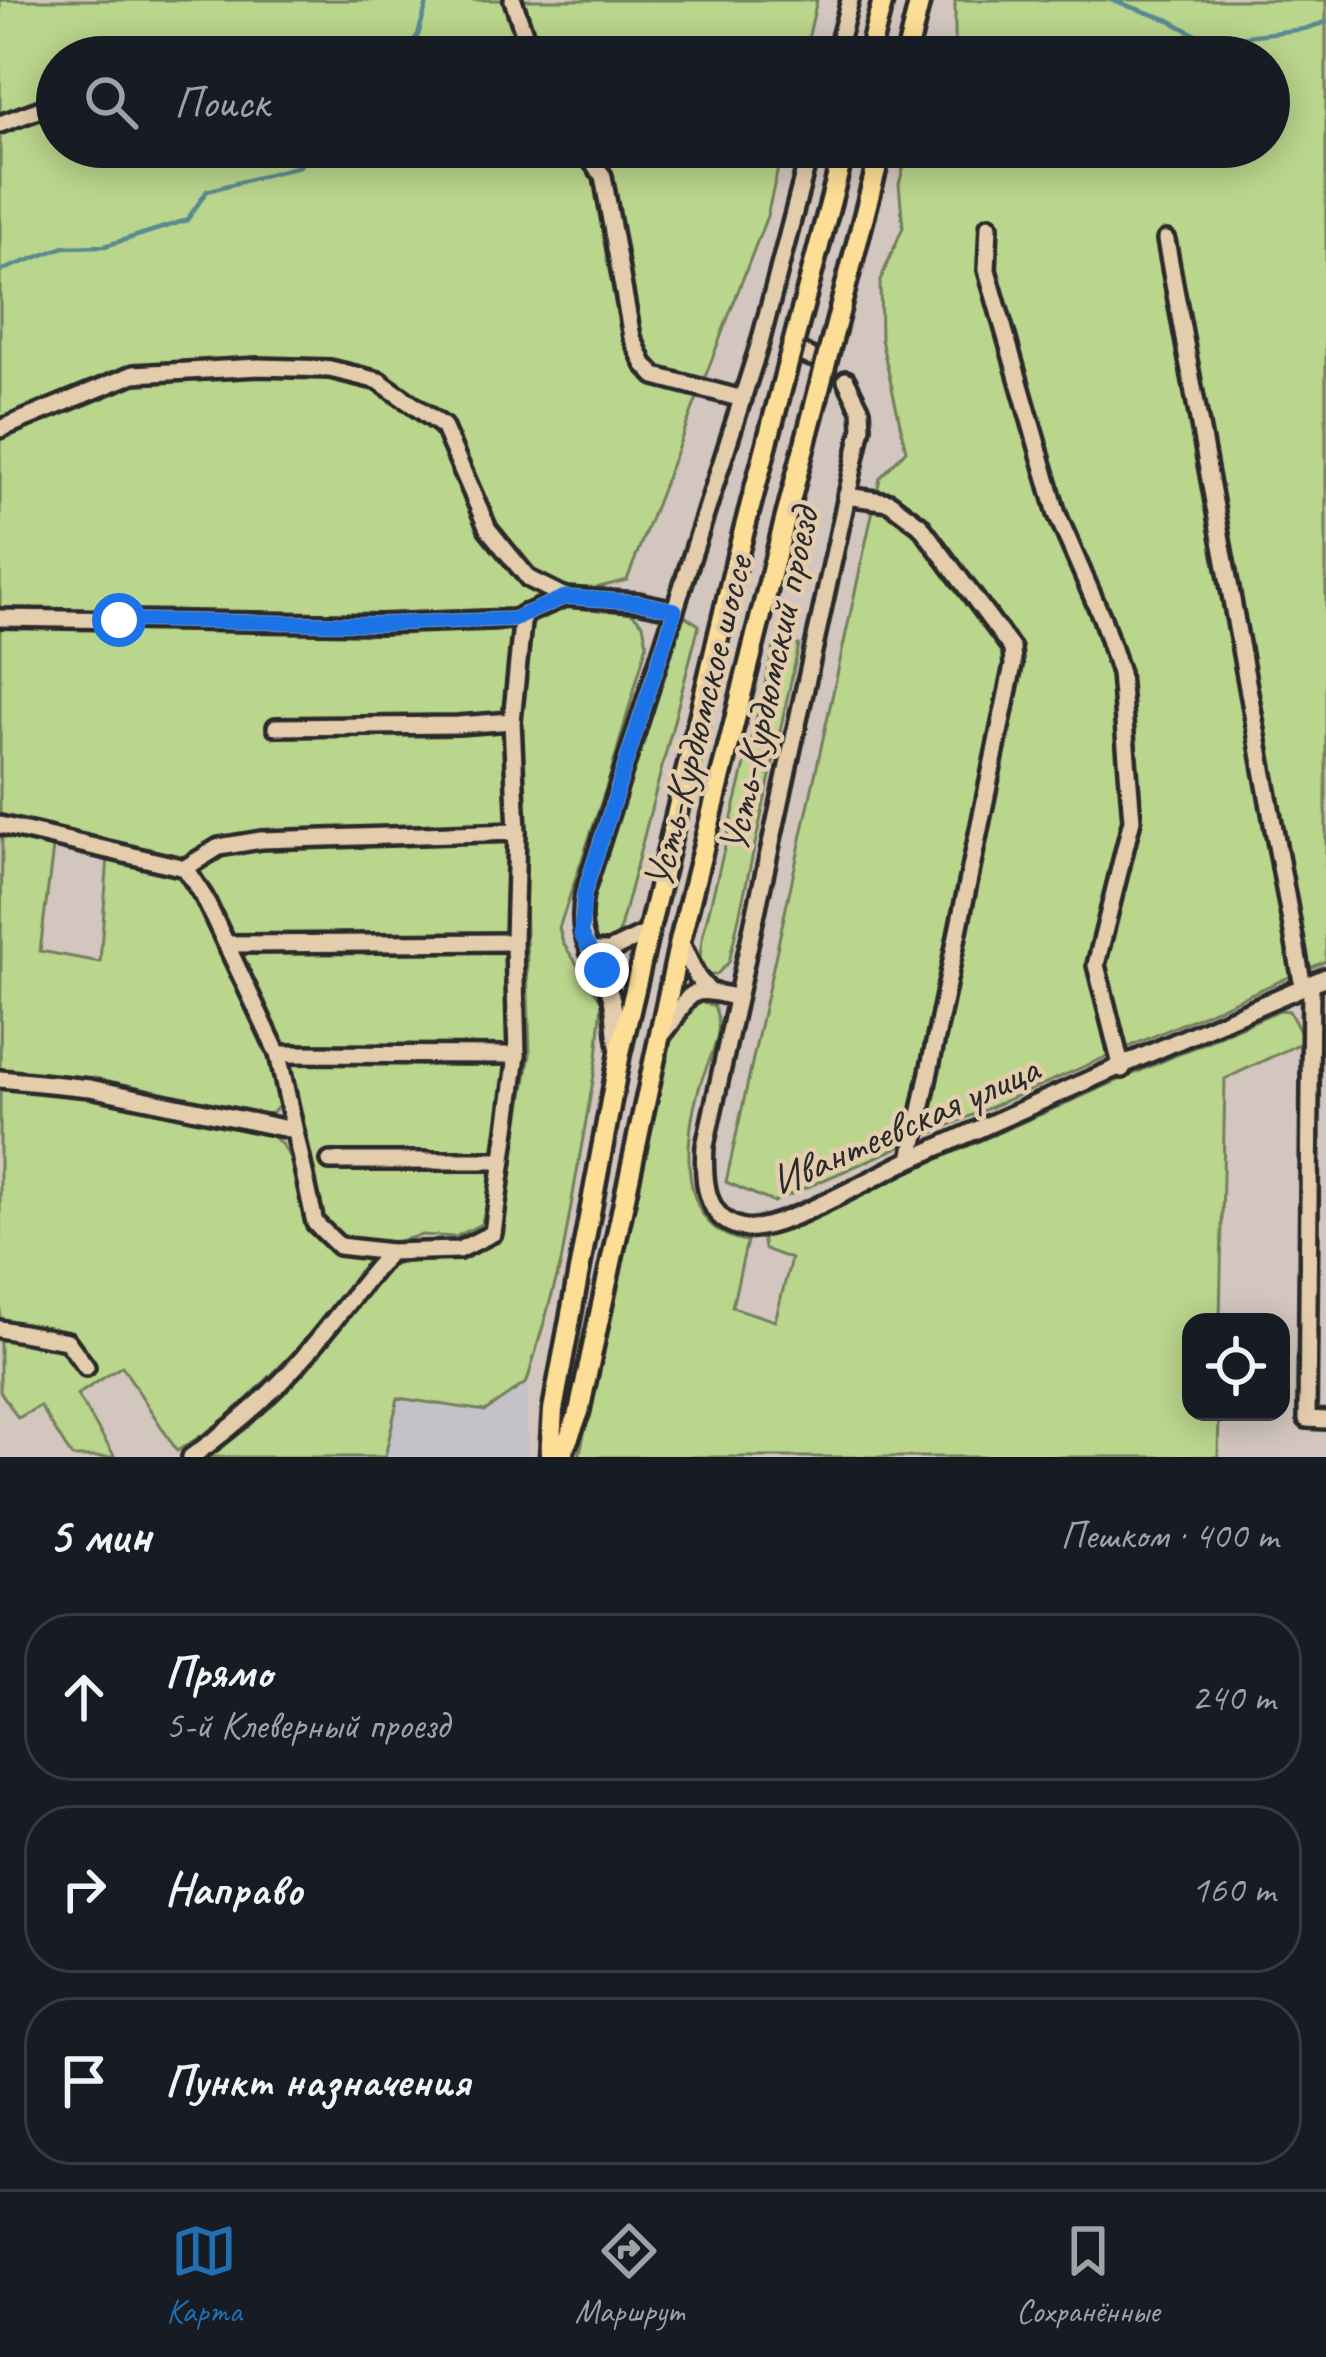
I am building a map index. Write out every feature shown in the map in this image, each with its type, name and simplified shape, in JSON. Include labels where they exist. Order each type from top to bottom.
[{"type":"main road","points":[[874,36],[883,0]]},
{"type":"main road","points":[[911,36],[920,0]]},
{"type":"main road","name":"Усть-Курдюмское шоссе","points":[[550,1457],[553,1410],[620,1053],[737,557],[839,168]]},
{"type":"main road","name":"Усть-Курдюмское шоссе","points":[[561,1457],[578,1412],[680,941],[877,168]]},
{"type":"street","points":[[513,0],[525,36]]},
{"type":"street","points":[[841,36],[850,0]]},
{"type":"street","points":[[0,124],[36,111]]},
{"type":"street","points":[[597,168],[603,176],[632,337],[644,364],[655,376],[743,399]]},
{"type":"street","points":[[620,1053],[614,1036],[614,1002],[581,935],[584,894],[743,399],[768,345],[806,168]]},
{"type":"street","points":[[989,226],[987,270],[1051,491],[1120,673],[1132,820],[1096,965],[1122,1069]]},
{"type":"street","points":[[1166,240],[1313,982],[1307,1419],[1326,1420]]},
{"type":"street","points":[[0,429],[134,374],[259,367],[330,369],[379,380],[443,426],[488,529],[529,579],[565,597],[638,602],[675,610]]},
{"type":"street","name":"Усть-Курдюмский проезд","points":[[737,998],[862,427],[861,410],[847,380]]},
{"type":"street","points":[[846,496],[889,502],[920,525],[1012,649],[1013,665],[911,1159]]},
{"type":"street","points":[[0,618],[380,624],[514,619],[565,597]]},
{"type":"street","points":[[185,868],[278,1054],[315,1223],[339,1246],[390,1252],[459,1250],[493,1233],[517,1055],[512,721],[523,614]]},
{"type":"street","points":[[276,727],[512,721]]},
{"type":"street","points":[[0,825],[185,868],[219,847],[261,841],[517,832]]},
{"type":"street","points":[[589,951],[608,951],[650,932]]},
{"type":"street","points":[[680,941],[708,990]]},
{"type":"street","points":[[227,944],[514,943]]},
{"type":"street","name":"Ивантеевская улица","points":[[737,998],[702,1180],[709,1202],[739,1228],[773,1226],[911,1159],[1313,982]]},
{"type":"street","points":[[661,1036],[695,991],[737,998]]},
{"type":"street","points":[[278,1054],[517,1055]]},
{"type":"street","points":[[0,1078],[90,1088],[292,1130]]},
{"type":"street","points":[[330,1161],[503,1160]]},
{"type":"street","points":[[191,1457],[230,1430],[302,1358],[390,1252]]},
{"type":"street","points":[[0,1329],[67,1341],[86,1367]]},
{"type":"shaded area","points":[[527,1382],[527,1457],[385,1457],[398,1398],[507,1397]]},
{"type":"green space","points":[[0,0],[817,0],[809,36],[36,36],[36,168],[778,168],[767,216],[627,580],[514,609],[507,1064],[492,1187],[481,1224],[455,1237],[422,1235],[391,1243],[346,1240],[322,1219],[283,1048],[270,1054],[282,1103],[272,1113],[257,1115],[168,1095],[0,1069],[2,832],[53,848],[40,951],[100,962],[108,857],[169,872],[163,856],[0,818]]},
{"type":"green space","points":[[955,0],[1326,0],[1326,961],[773,1202],[726,1182],[880,478],[906,450],[881,339],[880,281],[903,227],[899,184],[903,168],[1290,168],[1290,36],[955,36]]},
{"type":"green space","points":[[563,605],[632,613],[643,624],[647,644],[610,776],[559,928],[563,943],[602,1002],[597,1058],[561,1263],[527,1382],[485,1411],[398,1398],[385,1457],[202,1457],[231,1436],[323,1349],[375,1279],[395,1264],[462,1256],[500,1236],[530,1054],[519,720],[530,629],[536,620]]},
{"type":"green space","points":[[680,613],[699,625],[618,936],[612,943],[596,943],[591,936],[591,898]]},
{"type":"green space","points":[[775,643],[799,645],[729,962],[716,975],[708,975],[699,967],[702,939]]},
{"type":"green space","points":[[696,999],[714,1006],[718,1027],[694,1106],[690,1179],[707,1220],[724,1234],[747,1241],[732,1307],[775,1321],[791,1259],[764,1249],[762,1236],[1280,1010],[1289,1011],[1305,1041],[1225,1079],[1220,1313],[1182,1313],[1182,1421],[1219,1421],[1218,1457],[579,1457],[674,1026]]},
{"type":"green space","points":[[0,1084],[149,1104],[264,1133],[281,1144],[289,1157],[306,1216],[321,1242],[338,1253],[369,1259],[369,1267],[309,1337],[226,1420],[177,1451],[122,1366],[77,1395],[115,1457],[72,1457],[40,1406],[18,1418],[0,1391]]},
{"type":"waterway","points":[[417,36],[428,0]]},
{"type":"waterway","points":[[1111,0],[1169,20],[1198,36]]},
{"type":"waterway","points":[[1247,36],[1326,22]]},
{"type":"waterway","points":[[0,271],[64,247],[105,246],[187,220],[207,191],[292,168]]},
{"type":"route","points":[[119,620],[380,624],[514,619],[565,597],[638,602],[675,610],[584,894],[581,935],[602,970]]}]
